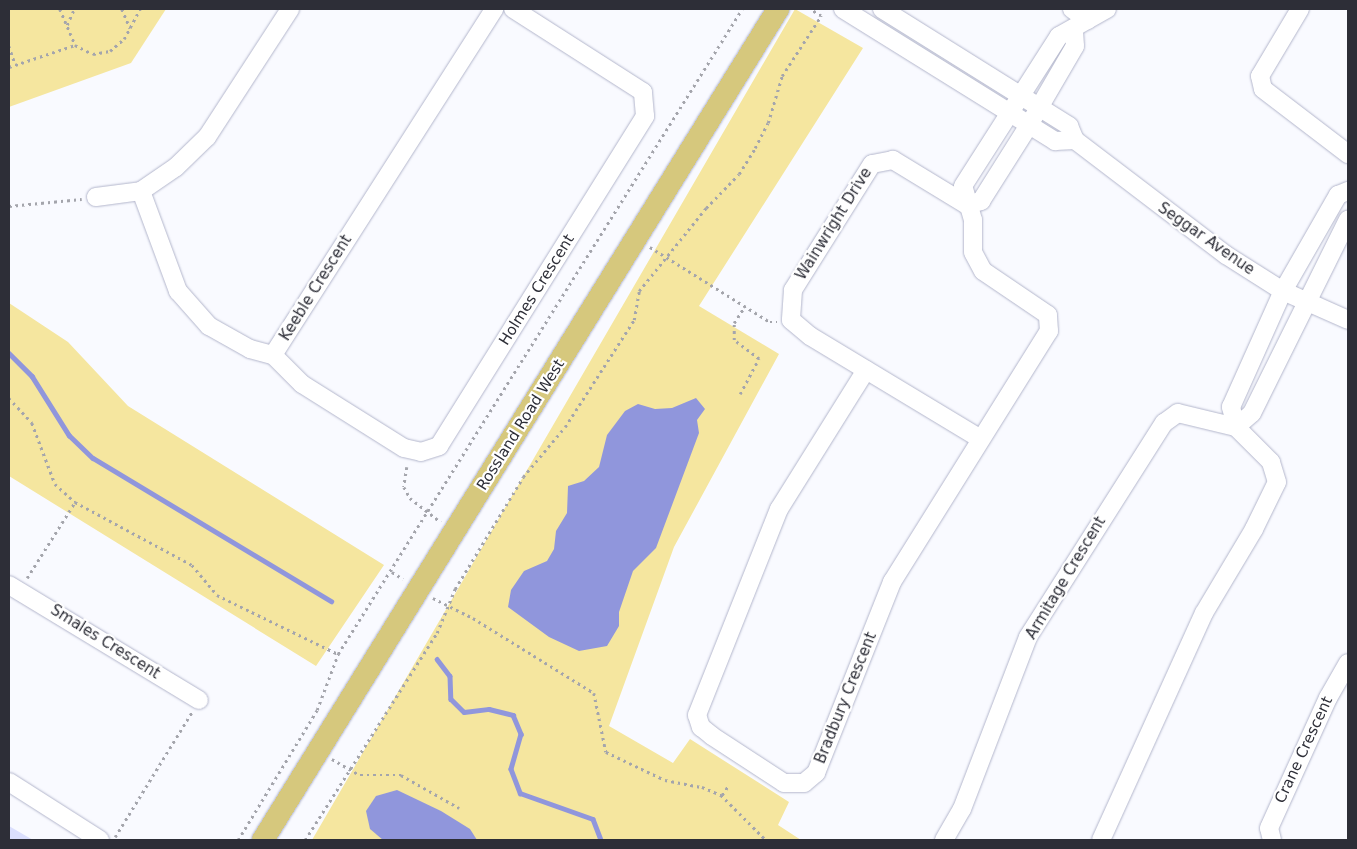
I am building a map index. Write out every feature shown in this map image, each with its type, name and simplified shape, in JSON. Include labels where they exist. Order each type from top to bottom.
[{"type":"main road","name":"Rossland Road West","points":[[263,840],[778,9]]},
{"type":"street","points":[[96,197],[141,191],[176,167],[207,137],[290,9]]},
{"type":"street","name":"Keeble Crescent","points":[[141,191],[178,290],[209,326],[250,349],[273,354],[494,9]]},
{"type":"street","name":"Holmes Crescent","points":[[273,354],[302,384],[404,448],[420,452],[439,446],[645,116],[643,92],[513,9]]},
{"type":"street","points":[[843,9],[1055,141],[1075,140]]},
{"type":"street","name":"Seggar Avenue","points":[[882,9],[1021,92],[1069,126],[1075,140],[1226,255],[1282,291],[1348,320]]},
{"type":"street","points":[[967,205],[981,201],[1041,106],[1075,46],[1080,25],[1072,9]]},
{"type":"street","name":"Bradbury Crescent","points":[[866,370],[778,509],[698,715],[701,727],[712,736],[784,783],[804,783],[816,773],[892,582],[979,438],[1050,331],[1048,315],[983,271],[973,252],[973,220],[967,205],[963,186],[1011,114],[1021,92],[1059,36],[1107,9]]},
{"type":"street","points":[[1300,9],[1263,70],[1262,90],[1348,154]]},
{"type":"street","name":"Wainwright Drive","points":[[791,320],[793,290],[872,164],[893,160],[967,205]]},
{"type":"street","points":[[1101,840],[1204,613],[1254,529],[1277,482],[1271,462],[1236,427],[1231,407],[1282,291],[1338,195],[1348,190]]},
{"type":"street","points":[[1236,427],[1252,413],[1306,300],[1348,220]]},
{"type":"street","points":[[791,320],[866,370],[979,438]]},
{"type":"street","name":"Armitage Crescent","points":[[944,840],[962,809],[1028,637],[1164,423],[1178,412],[1236,427]]},
{"type":"street","name":"Smales Crescent","points":[[14,587],[200,700]]},
{"type":"street","name":"Crane Crescent","points":[[1272,840],[1269,828],[1328,698],[1348,663]]},
{"type":"street","points":[[9,782],[100,840]]},
{"type":"path","points":[[60,9],[75,45],[93,54],[110,51],[130,28],[140,9]]},
{"type":"path","points":[[67,26],[74,9]]},
{"type":"path","points":[[122,9],[130,28]]},
{"type":"path","points":[[238,840],[317,710],[338,654],[392,572],[742,9]]},
{"type":"path","points":[[305,840],[352,770],[437,633],[446,606],[523,477],[565,427],[634,320],[639,291],[667,259],[706,208],[739,174],[755,148],[768,123],[782,76],[822,16],[810,9]]},
{"type":"path","points":[[9,67],[75,45]]},
{"type":"path","points":[[9,46],[15,64]]},
{"type":"path","points":[[9,206],[96,197]]},
{"type":"path","points":[[637,238],[667,259],[770,322],[791,320]]},
{"type":"path","points":[[740,394],[759,359],[734,340],[734,323],[745,306]]},
{"type":"path","points":[[9,398],[32,423],[55,484],[75,502],[192,565],[217,595],[338,654]]},
{"type":"path","points":[[407,467],[404,486],[428,514],[456,530]]},
{"type":"path","points":[[14,587],[75,502]]},
{"type":"path","points":[[392,572],[446,606],[474,618],[594,692],[606,752],[665,780],[702,787],[721,796],[766,840]]},
{"type":"path","points":[[113,840],[200,700]]},
{"type":"path","points":[[317,751],[360,775],[402,775],[459,808]]},
{"type":"path","points":[[721,796],[728,786]]},
{"type":"shaded area","points":[[9,9],[166,9],[131,63],[9,107]]},
{"type":"shaded area","points":[[795,9],[863,48],[699,306],[779,354],[674,547],[609,726],[673,763],[690,739],[789,802],[778,825],[801,840],[312,840]]},
{"type":"shaded area","points":[[9,303],[68,342],[128,406],[384,565],[316,666],[9,476]]},
{"type":"water","points":[[696,398],[705,409],[697,420],[699,433],[656,548],[633,571],[619,612],[619,626],[607,646],[579,651],[549,637],[508,607],[511,590],[524,571],[547,561],[554,549],[556,531],[567,513],[568,486],[584,481],[599,467],[607,435],[625,411],[638,404],[655,409],[672,408]]},
{"type":"water","points":[[397,790],[441,811],[470,829],[477,840],[383,840],[370,829],[366,811],[376,796]]},
{"type":"building","points":[[9,826],[33,840],[9,840]]},
{"type":"waterway","points":[[9,353],[32,376],[69,435],[93,458],[331,601]]},
{"type":"waterway","points":[[437,659],[450,676],[451,699],[464,712],[489,709],[513,715],[521,734],[511,769],[520,793],[593,819],[601,840]]}]
